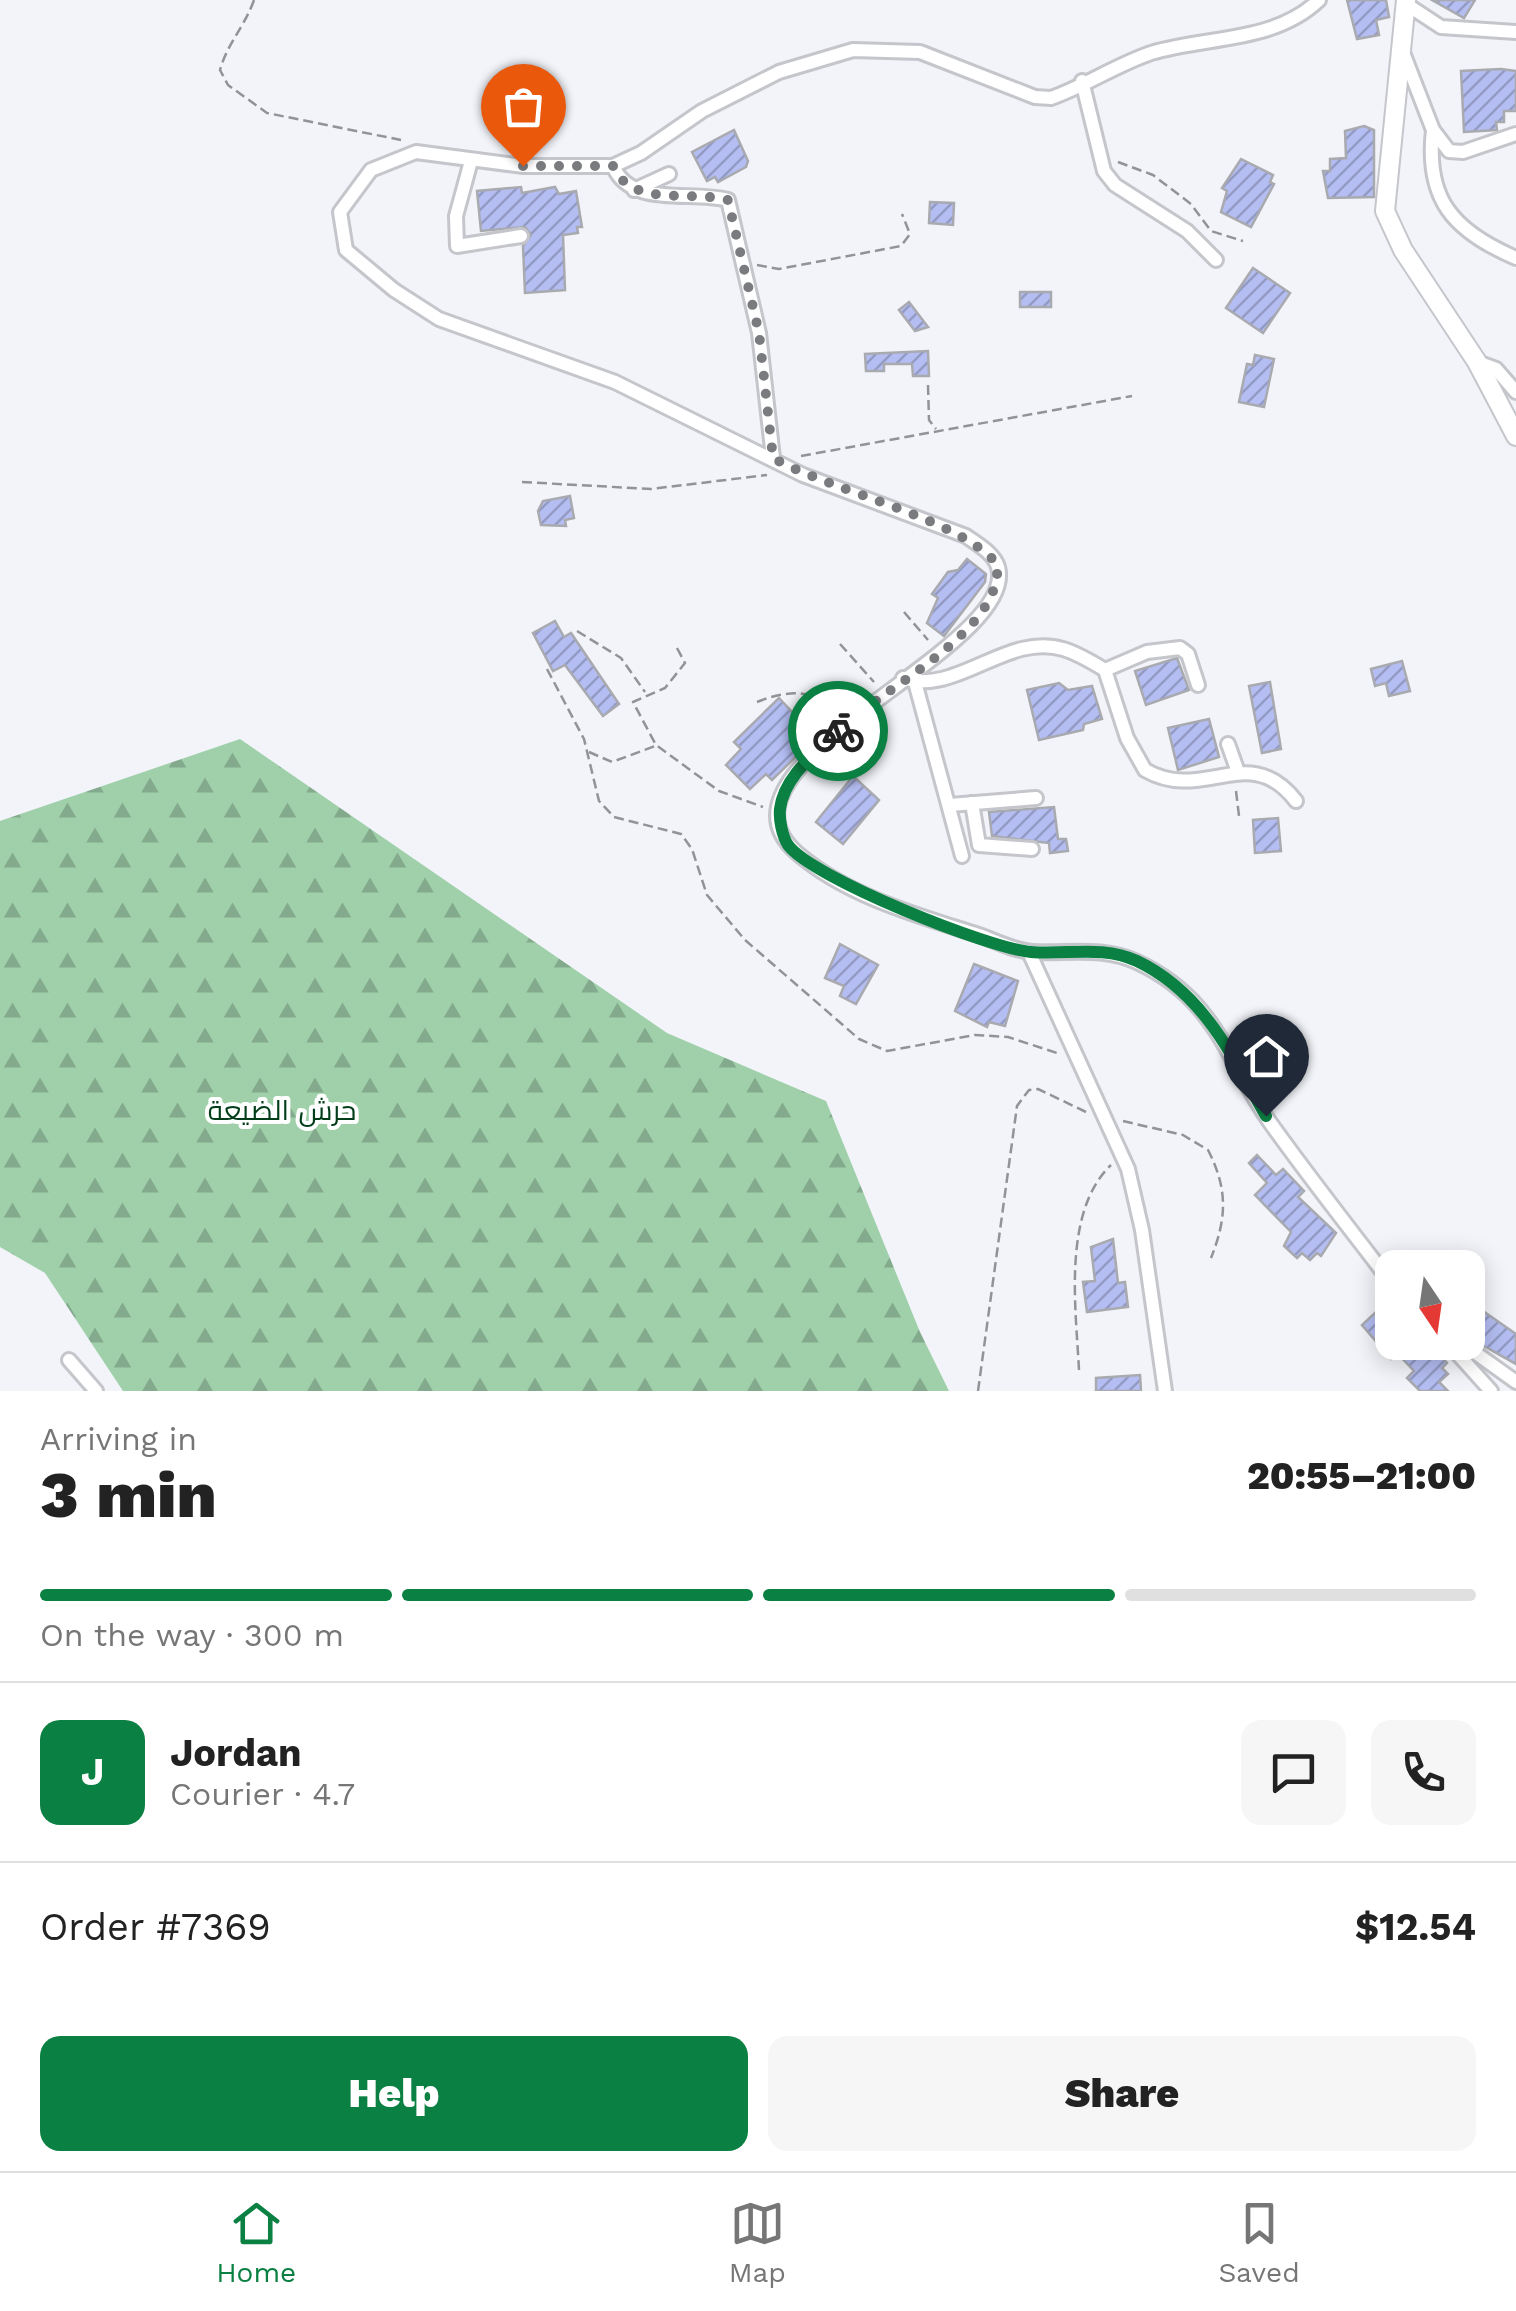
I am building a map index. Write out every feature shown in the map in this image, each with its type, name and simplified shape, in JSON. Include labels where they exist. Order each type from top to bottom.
[{"type":"street","points":[[1320,0],[1278,26],[1156,52],[1082,81],[1051,98],[1036,96],[920,52],[853,50],[780,72],[702,111],[641,153],[613,166],[471,162],[416,152],[371,170],[346,198],[340,212],[340,236],[360,264],[439,318],[615,382],[780,462],[966,536],[997,564],[999,581],[976,621],[909,680],[846,724],[793,778],[779,812],[788,846],[834,879],[878,900],[1029,952],[1110,952],[1164,977],[1198,1006],[1228,1044],[1266,1116],[1375,1261]]},
{"type":"street","points":[[1516,32],[1441,27],[1406,2],[1385,211],[1402,250],[1478,362],[1516,436]]},
{"type":"street","points":[[1401,48],[1442,145],[1456,152],[1516,134]]},
{"type":"street","points":[[1082,81],[1097,156],[1116,186],[1187,231],[1216,260]]},
{"type":"street","points":[[1433,130],[1431,166],[1439,202],[1490,245],[1516,258]]},
{"type":"street","points":[[471,162],[456,216],[457,246],[521,236]]},
{"type":"street","points":[[613,166],[620,182],[634,190],[728,200],[738,251],[746,265],[780,462]]},
{"type":"street","points":[[634,190],[669,174]]},
{"type":"street","points":[[1478,362],[1496,369],[1516,392]]},
{"type":"street","points":[[909,680],[1036,646],[1061,648],[1106,670],[1127,738],[1145,770],[1186,782],[1254,770],[1280,780],[1296,801]]},
{"type":"street","points":[[1106,670],[1147,652],[1180,648],[1188,654],[1198,685]]},
{"type":"street","points":[[909,680],[962,856]]},
{"type":"street","points":[[1228,744],[1238,772]]},
{"type":"street","points":[[950,806],[1036,798]]},
{"type":"street","points":[[972,803],[979,846],[1032,848]]},
{"type":"street","points":[[1029,952],[1124,1154],[1142,1230],[1164,1391]]},
{"type":"street","points":[[68,1360],[96,1391]]},
{"type":"street","points":[[1464,1360],[1491,1391]]},
{"type":"street","points":[[1485,1360],[1516,1382]]},
{"type":"path","points":[[254,0],[220,70],[228,85],[267,113],[406,141],[416,152]]},
{"type":"path","points":[[1097,156],[1153,175],[1191,204],[1212,231],[1243,241]]},
{"type":"path","points":[[746,265],[780,269],[902,246],[910,234],[902,214]]},
{"type":"path","points":[[928,385],[929,420],[937,430]]},
{"type":"path","points":[[522,482],[651,489],[749,480],[780,462],[842,445],[1132,396]]},
{"type":"path","points":[[904,612],[938,653]]},
{"type":"path","points":[[578,631],[621,658],[646,693]]},
{"type":"path","points":[[840,644],[886,694]]},
{"type":"path","points":[[678,648],[685,662],[664,688],[633,702],[656,745],[720,791],[779,812]]},
{"type":"path","points":[[547,669],[565,697],[586,750],[599,801],[614,817],[680,834],[692,849],[707,895],[746,940],[859,1039],[888,1051],[975,1035],[1008,1037],[1080,1063]]},
{"type":"path","points":[[758,702],[782,692],[810,694],[830,704],[846,724]]},
{"type":"path","points":[[586,750],[612,762],[656,745]]},
{"type":"path","points":[[1232,789],[1239,793],[1239,816]]},
{"type":"path","points":[[978,1391],[1017,1106],[1029,1090],[1038,1089],[1088,1113]]},
{"type":"path","points":[[1107,1116],[1183,1136],[1208,1150],[1226,1198],[1225,1219],[1211,1258]]},
{"type":"path","points":[[1079,1370],[1073,1286],[1077,1239],[1099,1177],[1124,1154]]},
{"type":"green space","name":"حرش الضيعة","points":[[240,739],[667,1033],[826,1101],[920,1332],[949,1391],[123,1391],[45,1273],[0,1247],[0,821]]},
{"type":"building","points":[[1347,0],[1386,0],[1389,17],[1376,20],[1379,35],[1357,39]]},
{"type":"building","points":[[1432,0],[1475,0],[1464,18]]},
{"type":"building","points":[[1461,71],[1516,71],[1516,111],[1504,111],[1504,122],[1496,122],[1497,130],[1464,132]]},
{"type":"building","points":[[1364,126],[1374,130],[1374,197],[1328,198],[1323,171],[1330,171],[1330,159],[1346,158],[1345,131]]},
{"type":"building","points":[[734,130],[748,161],[746,167],[718,182],[715,177],[707,181],[692,152]]},
{"type":"building","points":[[1241,159],[1273,175],[1270,182],[1274,184],[1251,227],[1221,212],[1227,191],[1222,188]]},
{"type":"building","points":[[521,187],[522,193],[555,187],[559,194],[576,191],[582,227],[577,227],[578,233],[563,235],[565,290],[525,293],[523,246],[531,235],[525,227],[481,231],[477,191]]},
{"type":"building","points":[[930,202],[954,203],[953,225],[929,223]]},
{"type":"building","points":[[1253,268],[1290,293],[1263,333],[1226,308]]},
{"type":"building","points":[[1020,292],[1051,292],[1051,307],[1020,307]]},
{"type":"building","points":[[909,302],[928,327],[915,331],[899,310]]},
{"type":"building","points":[[928,351],[929,376],[913,376],[912,364],[884,364],[884,371],[866,371],[865,354]]},
{"type":"building","points":[[1255,355],[1274,359],[1264,407],[1239,402],[1247,364],[1253,365]]},
{"type":"building","points":[[570,496],[574,518],[565,520],[566,526],[541,525],[538,511],[543,501]]},
{"type":"building","points":[[967,559],[986,574],[985,582],[944,636],[927,623],[938,598],[932,594],[948,572],[958,570]]},
{"type":"building","points":[[555,621],[564,637],[571,633],[619,704],[603,716],[565,665],[553,671],[533,633]]},
{"type":"building","points":[[1177,658],[1189,690],[1146,705],[1135,671]]},
{"type":"building","points":[[1402,661],[1410,691],[1389,696],[1386,683],[1375,686],[1371,669]]},
{"type":"building","points":[[1270,682],[1281,749],[1262,753],[1249,686]]},
{"type":"building","points":[[1059,683],[1068,690],[1092,686],[1102,719],[1084,724],[1083,730],[1039,740],[1027,690]]},
{"type":"building","points":[[779,698],[795,715],[801,709],[814,722],[808,728],[816,737],[772,780],[766,774],[750,789],[726,765],[741,749],[734,742]]},
{"type":"building","points":[[1209,719],[1219,757],[1178,770],[1168,728]]},
{"type":"building","points":[[853,776],[879,800],[843,844],[816,822]]},
{"type":"building","points":[[1054,807],[1058,839],[1066,839],[1068,851],[1050,853],[1049,843],[992,836],[989,812]]},
{"type":"building","points":[[1278,818],[1281,851],[1255,853],[1253,820]]},
{"type":"building","points":[[840,944],[878,965],[856,1004],[840,996],[844,986],[825,978]]},
{"type":"building","points":[[974,964],[1018,981],[1005,1026],[989,1022],[987,1027],[955,1011]]},
{"type":"building","points":[[1257,1155],[1276,1175],[1283,1169],[1304,1191],[1298,1197],[1336,1233],[1321,1256],[1317,1253],[1310,1260],[1302,1253],[1297,1258],[1284,1246],[1291,1232],[1255,1195],[1267,1183],[1249,1163]]},
{"type":"building","points":[[1113,1239],[1118,1283],[1125,1282],[1128,1307],[1087,1312],[1083,1282],[1095,1281],[1091,1247]]},
{"type":"building","points":[[1485,1312],[1516,1334],[1516,1364],[1485,1347]]},
{"type":"building","points":[[1375,1313],[1375,1340],[1362,1325]]},
{"type":"building","points":[[1404,1360],[1444,1360],[1447,1363],[1442,1368],[1448,1374],[1439,1382],[1448,1391],[1420,1391],[1407,1378],[1414,1371]]},
{"type":"building","points":[[1140,1375],[1141,1391],[1096,1391],[1096,1378]]},
{"type":"way so far","points":[[523,166],[613,166],[620,182],[634,190],[728,200],[759,333],[773,458],[803,475],[966,536],[986,550],[997,564],[999,581],[976,621],[838,731]]},
{"type":"route","points":[[838,731],[784,792],[779,812],[788,846],[834,879],[878,900],[1029,952],[1110,952],[1136,961],[1164,977],[1198,1006],[1228,1044],[1266,1116]]}]
